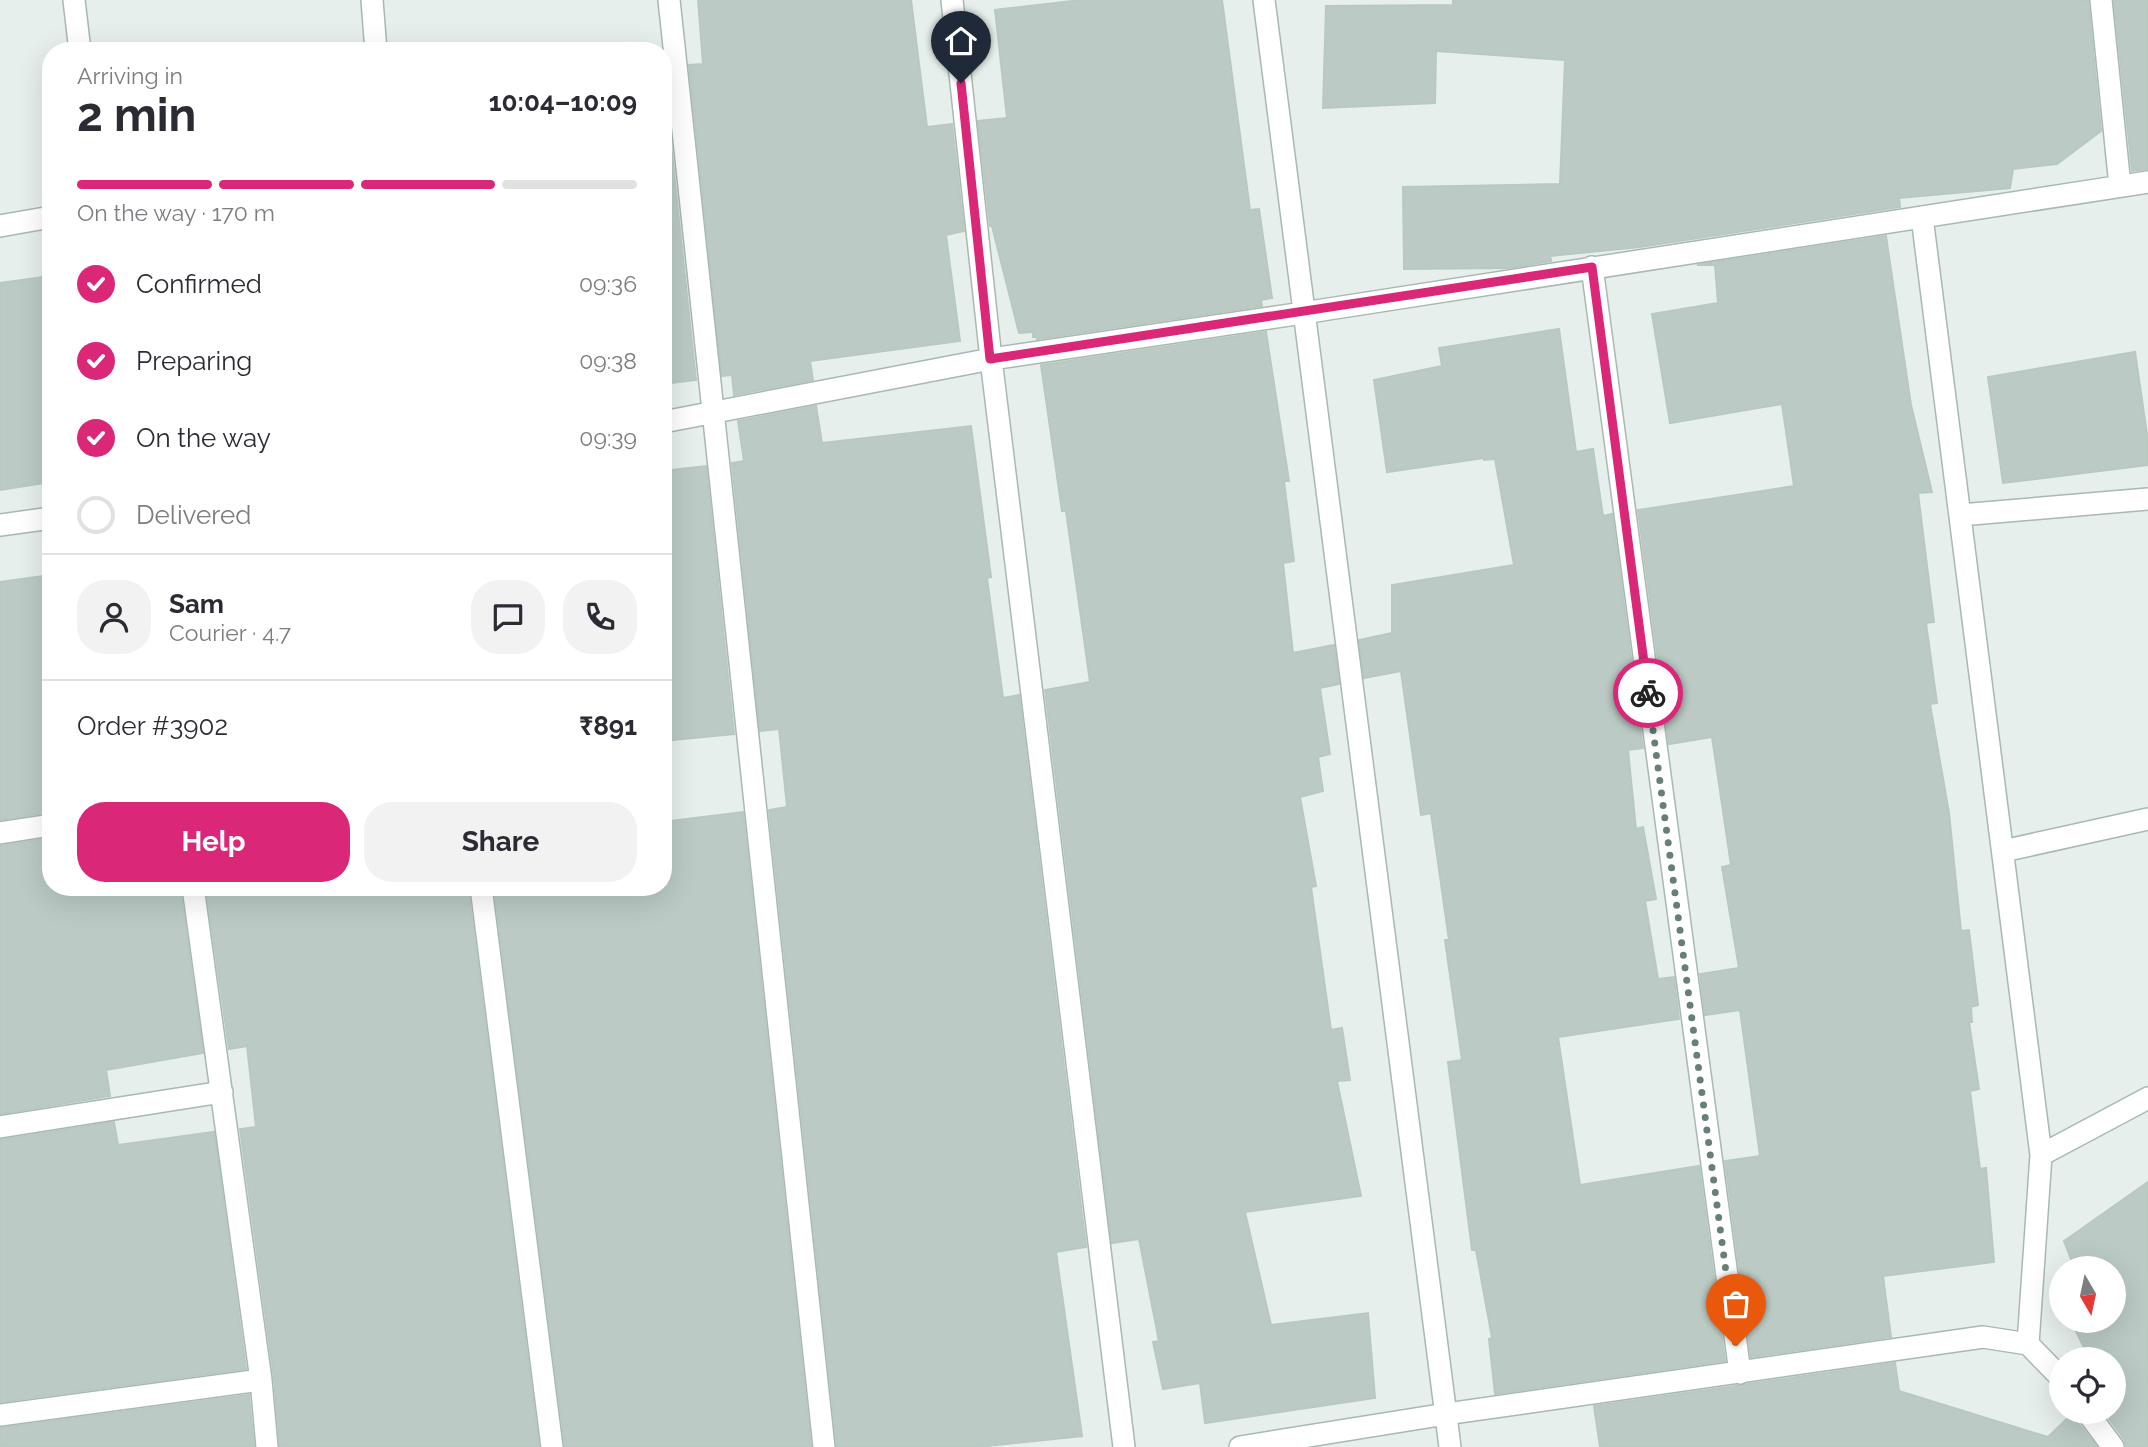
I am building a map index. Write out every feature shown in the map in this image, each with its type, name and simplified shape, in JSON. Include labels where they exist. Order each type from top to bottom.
[{"type":"street","points":[[74,0],[79,42]]},
{"type":"street","points":[[372,0],[375,42]]},
{"type":"street","points":[[669,0],[824,1447]]},
{"type":"street","points":[[952,0],[990,359],[1124,1447]]},
{"type":"street","points":[[1264,0],[1450,1447]]},
{"type":"street","points":[[2101,0],[2120,186]]},
{"type":"street","points":[[672,421],[990,359],[2148,182]]},
{"type":"street","points":[[1922,218],[2042,1155],[2028,1344]]},
{"type":"street","points":[[0,226],[42,219]]},
{"type":"street","points":[[1592,267],[1740,1373]]},
{"type":"street","points":[[1960,515],[2148,499]]},
{"type":"street","points":[[0,526],[42,519]]},
{"type":"street","points":[[2003,851],[2148,819]]},
{"type":"street","points":[[0,833],[42,826]]},
{"type":"street","points":[[194,896],[261,1380],[267,1447]]},
{"type":"street","points":[[482,896],[552,1447]]},
{"type":"street","points":[[0,1127],[222,1092]]},
{"type":"street","points":[[2042,1155],[2148,1098]]},
{"type":"street","points":[[1240,1447],[1446,1414],[1983,1337],[2028,1344],[2049,1366]]},
{"type":"street","points":[[0,1415],[261,1380]]},
{"type":"street","points":[[2096,1424],[2113,1447]]},
{"type":"building","points":[[698,0],[911,0],[927,127],[952,124],[964,231],[946,235],[960,341],[810,361],[813,380],[734,395],[732,375],[722,376],[689,65],[703,64]]},
{"type":"building","points":[[1081,0],[1222,0],[1250,210],[1259,209],[1272,298],[1261,300],[1262,306],[1037,339],[1033,337],[1033,332],[1019,333],[990,226],[978,121],[1007,118],[995,10]]},
{"type":"building","points":[[1453,0],[2088,0],[2101,131],[2057,164],[2013,169],[2010,188],[1899,198],[1900,207],[1640,247],[1550,256],[1551,261],[1509,268],[1404,269],[1403,187],[1560,184],[1565,60],[1436,51],[1435,103],[1323,108],[1326,6],[1453,5]]},
{"type":"building","points":[[2114,0],[2148,0],[2148,169],[2132,171]]},
{"type":"building","points":[[672,155],[696,380],[672,383]]},
{"type":"building","points":[[1886,236],[1911,405],[1932,492],[1918,493],[1934,622],[1926,623],[1937,703],[1930,704],[1949,813],[1961,931],[1969,930],[1978,1005],[1971,1007],[1972,1022],[1969,1022],[1979,1089],[1970,1091],[1980,1169],[1986,1168],[1994,1262],[1883,1276],[1891,1337],[1751,1357],[1725,1161],[1760,1156],[1740,1010],[1705,1015],[1700,974],[1739,968],[1722,867],[1731,865],[1712,737],[1669,744],[1638,510],[1794,486],[1782,404],[1670,423],[1652,314],[1718,303],[1715,265],[1697,265]]},
{"type":"building","points":[[42,277],[42,483],[0,490],[0,283]]},
{"type":"building","points":[[1559,329],[1576,452],[1593,449],[1603,516],[1612,514],[1643,748],[1628,750],[1636,829],[1643,827],[1656,899],[1645,901],[1658,979],[1674,977],[1679,1019],[1558,1037],[1580,1185],[1699,1166],[1725,1361],[1495,1394],[1489,1339],[1492,1338],[1476,1250],[1472,1250],[1448,1062],[1462,1060],[1431,813],[1421,815],[1401,671],[1364,678],[1359,640],[1392,633],[1392,585],[1514,565],[1495,459],[1484,458],[1387,472],[1374,380],[1442,366],[1439,348]]},
{"type":"building","points":[[1266,332],[1289,481],[1284,481],[1294,561],[1283,563],[1293,653],[1334,645],[1339,684],[1320,688],[1330,754],[1318,757],[1323,791],[1300,797],[1316,886],[1311,887],[1331,1030],[1342,1028],[1350,1080],[1337,1081],[1361,1196],[1245,1212],[1271,1325],[1368,1313],[1375,1398],[1205,1423],[1200,1383],[1163,1389],[1153,1342],[1159,1341],[1139,1239],[1112,1243],[1045,690],[1090,682],[1066,511],[1062,511],[1041,365]]},
{"type":"building","points":[[2135,352],[2148,441],[2148,465],[2003,483],[1988,377]]},
{"type":"building","points":[[816,406],[822,443],[971,426],[991,577],[987,578],[1003,698],[1019,695],[1086,1247],[1056,1252],[1082,1436],[977,1447],[837,1447],[769,810],[787,807],[779,729],[760,731],[732,463],[744,461],[738,421]]},
{"type":"building","points":[[706,466],[734,734],[672,740],[672,470]]},
{"type":"building","points":[[42,576],[42,813],[0,820],[0,582]]},
{"type":"building","points":[[743,812],[811,1447],[565,1447],[495,896],[672,896],[672,821]]},
{"type":"building","points":[[42,839],[42,896],[181,896],[203,1053],[106,1070],[110,1096],[0,1114],[0,846]]},
{"type":"building","points":[[207,896],[469,896],[539,1447],[280,1447],[274,1378],[240,1129],[256,1127],[247,1046],[229,1049]]},
{"type":"building","points":[[114,1122],[118,1145],[214,1132],[246,1369],[0,1402],[0,1140]]},
{"type":"building","points":[[2148,1182],[2148,1447],[2126,1447],[2124,1439],[2113,1424],[2126,1424],[2126,1347],[2084,1347],[2077,1334],[2126,1334],[2126,1256],[2070,1256],[2064,1241]]},
{"type":"building","points":[[1895,1363],[1899,1391],[2048,1437],[2062,1424],[2079,1424],[2097,1447],[1600,1447],[1594,1406]]},
{"type":"building","points":[[249,1395],[254,1447],[0,1447],[0,1428]]},
{"type":"way so far","points":[[1648,693],[1736,1346]]},
{"type":"route","points":[[961,83],[990,359],[1592,267],[1648,693]]}]
